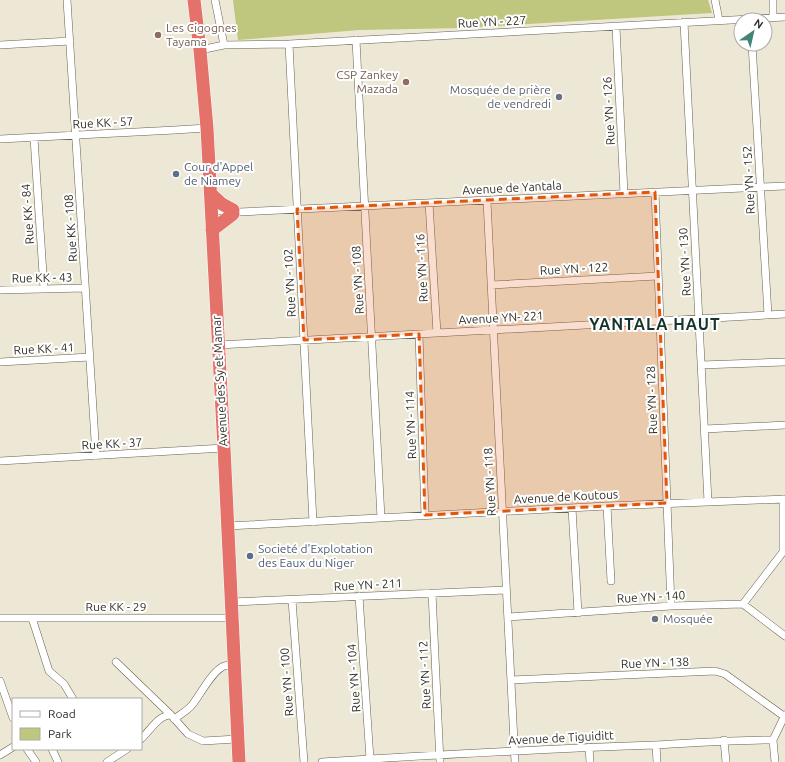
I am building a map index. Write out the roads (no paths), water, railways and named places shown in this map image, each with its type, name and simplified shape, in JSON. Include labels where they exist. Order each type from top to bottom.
[{"type":"highway","name":"Avenue des Sy et Mamar","points":[[194,0],[207,128],[211,194],[228,526],[238,762]]},
{"type":"highway","points":[[211,194],[226,207],[235,212],[212,230]]},
{"type":"street","name":"Rue KK - 108","points":[[67,0],[96,456]]},
{"type":"street","points":[[215,0],[224,45]]},
{"type":"street","points":[[714,0],[719,20]]},
{"type":"street","points":[[773,0],[773,12]]},
{"type":"street","name":"Rue YN - 227","points":[[773,17],[785,17]]},
{"type":"street","name":"Rue YN - 227","points":[[200,50],[224,45],[289,44],[733,20]]},
{"type":"street","name":"Rue YN - 130","points":[[684,22],[708,502]]},
{"type":"street","name":"Rue YN - 126","points":[[616,27],[624,194]]},
{"type":"street","name":"Rue YN - 108","points":[[356,40],[381,518]]},
{"type":"street","points":[[0,45],[70,41]]},
{"type":"street","name":"Rue YN - 102","points":[[289,44],[313,522]]},
{"type":"street","name":"Rue YN - 152","points":[[752,52],[768,314]]},
{"type":"street","name":"Rue KK - 57","points":[[0,139],[207,128]]},
{"type":"street","name":"Rue KK - 84","points":[[34,138],[44,289]]},
{"type":"street","name":"Avenue de Yantala","points":[[212,213],[785,186]]},
{"type":"street","name":"Rue YN - 128","points":[[655,192],[671,606]]},
{"type":"street","name":"Rue YN - 118","points":[[487,201],[515,762]]},
{"type":"street","name":"Rue YN - 116","points":[[429,203],[436,333]]},
{"type":"street","name":"Rue YN - 122","points":[[491,284],[658,276]]},
{"type":"street","name":"Rue KK - 43","points":[[0,290],[86,288]]},
{"type":"street","name":"Avenue YN- 221","points":[[218,345],[785,314]]},
{"type":"street","name":"Rue YN - 114","points":[[419,334],[425,515]]},
{"type":"street","name":"Rue KK - 41","points":[[0,362],[90,357]]},
{"type":"street","points":[[701,365],[785,362]]},
{"type":"street","points":[[705,429],[785,425]]},
{"type":"street","name":"Rue KK - 37","points":[[0,461],[224,448]]},
{"type":"street","points":[[784,499],[784,553],[744,604],[785,636]]},
{"type":"street","name":"Avenue de Koutous","points":[[228,526],[666,503],[784,499]]},
{"type":"street","points":[[607,506],[611,581]]},
{"type":"street","points":[[572,508],[578,613]]},
{"type":"street","name":"Rue YN - 211","points":[[231,602],[506,590]]},
{"type":"street","name":"Rue YN - 112","points":[[432,593],[440,758]]},
{"type":"street","name":"Rue YN - 104","points":[[360,596],[370,759]]},
{"type":"street","name":"Rue YN - 100","points":[[292,600],[304,762]]},
{"type":"street","name":"Rue YN - 140","points":[[508,617],[671,606],[744,604]]},
{"type":"street","name":"Rue KK - 29","points":[[0,618],[232,618]]},
{"type":"street","points":[[32,618],[49,671],[64,684],[72,698]]},
{"type":"street","points":[[116,662],[173,717],[188,734],[203,741],[237,738]]},
{"type":"street","points":[[142,738],[161,718],[166,715],[173,717],[187,710],[220,669],[225,666],[234,666]]},
{"type":"street","name":"Rue YN - 138","points":[[511,680],[715,671],[725,674],[785,716]]},
{"type":"street","points":[[0,681],[12,710]]},
{"type":"street","points":[[775,762],[773,740],[785,716]]},
{"type":"street","points":[[724,740],[726,762]]},
{"type":"street","name":"Avenue de Tiguiditt","points":[[322,762],[370,759],[440,758],[515,750],[656,745],[724,740],[773,740]]},
{"type":"street","points":[[656,745],[657,762]]},
{"type":"street","points":[[589,747],[590,762]]},
{"type":"street","points":[[0,755],[12,748]]},
{"type":"street","points":[[28,750],[36,762]]},
{"type":"street","points":[[52,750],[58,762]]},
{"type":"street","points":[[107,762],[125,750]]},
{"type":"place","name":"Les Cigognes Tayama","points":[[158,35]]},
{"type":"place","name":"CSP Zankey Mazada","points":[[406,82]]},
{"type":"place","name":"Mosquée de prière de vendredi","points":[[559,97]]},
{"type":"place","name":"Cour d'Appel de Niamey","points":[[176,174]]},
{"type":"place","name":"Societé d'Explotation des Eaux du Niger","points":[[250,556]]},
{"type":"place","name":"Mosquée","points":[[655,619]]},
{"type":"district","name":"YANTALA HAUT","points":[[655,324]]}]
